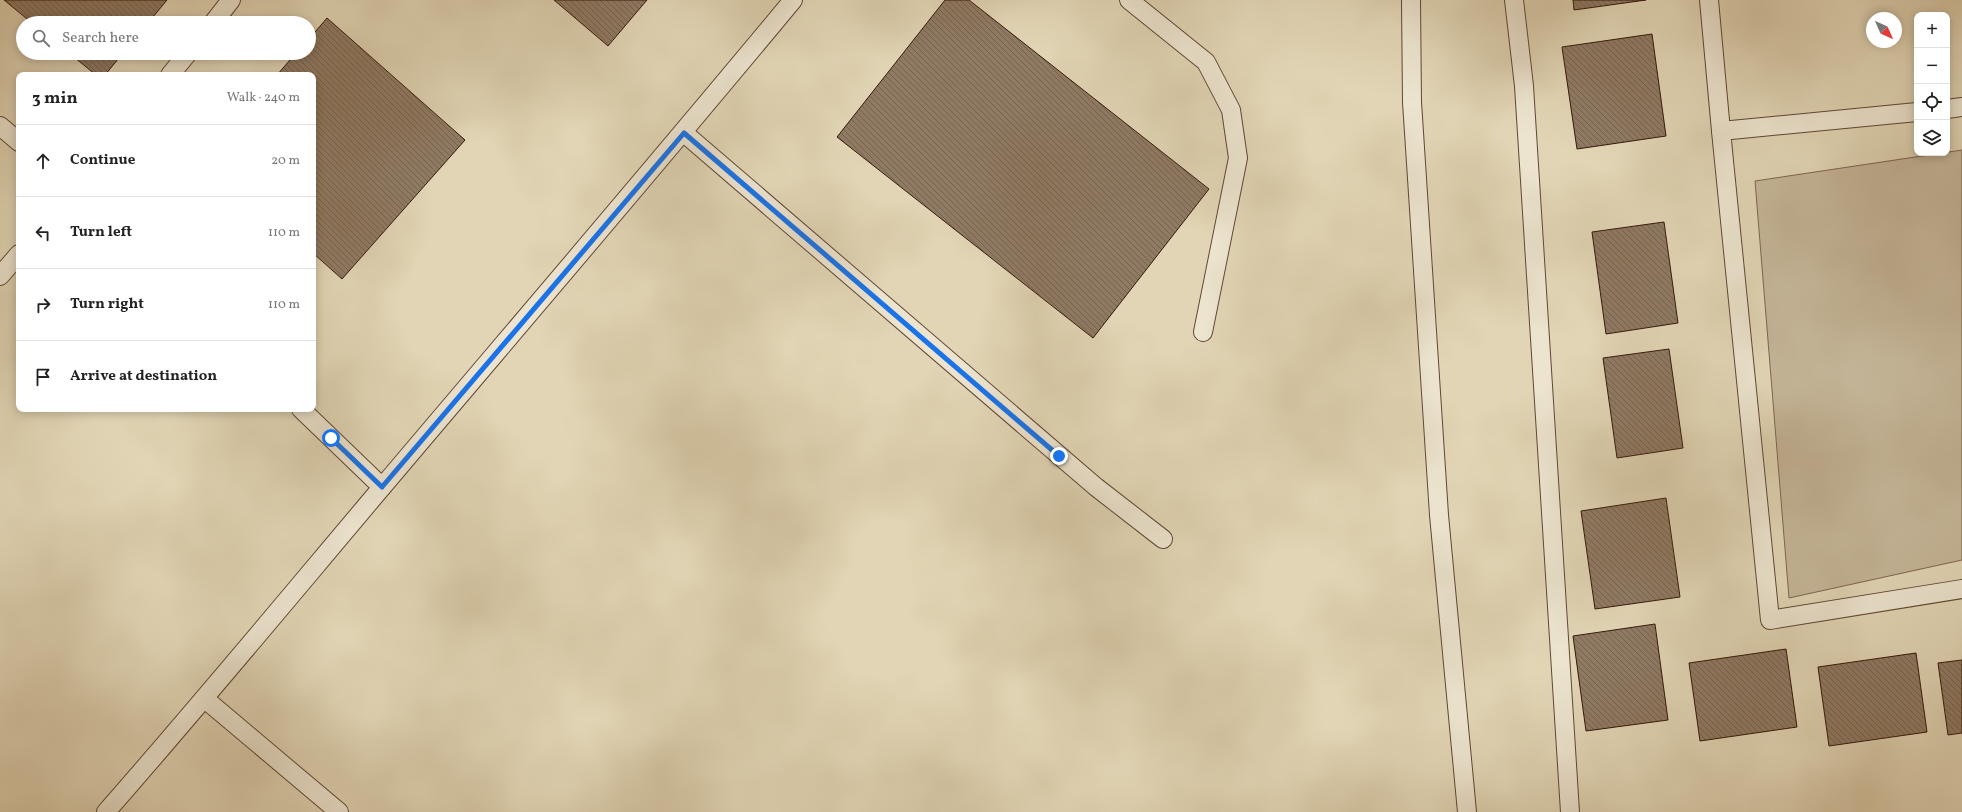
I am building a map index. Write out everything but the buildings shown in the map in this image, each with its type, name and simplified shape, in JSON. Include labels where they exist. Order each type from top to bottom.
[{"type":"lane","points":[[219,16],[232,0]]},
{"type":"lane","points":[[106,812],[205,699],[382,487],[684,133],[793,0]]},
{"type":"lane","points":[[1129,0],[1206,62],[1231,110],[1238,158],[1203,332]]},
{"type":"lane","points":[[1411,0],[1412,102],[1439,515],[1467,812]]},
{"type":"lane","points":[[1514,0],[1524,86],[1570,812]]},
{"type":"lane","points":[[1709,0],[1770,620],[1962,588]]},
{"type":"lane","points":[[172,72],[182,60]]},
{"type":"lane","points":[[1950,109],[1962,107]]},
{"type":"lane","points":[[1721,132],[1914,112]]},
{"type":"lane","points":[[0,126],[16,139]]},
{"type":"lane","points":[[684,133],[1096,487],[1163,539]]},
{"type":"lane","points":[[0,276],[16,257]]},
{"type":"lane","points":[[304,412],[382,487]]},
{"type":"lane","points":[[205,699],[339,812]]},
{"type":"shaded area","points":[[1962,150],[1962,560],[1789,598],[1755,181],[1922,156],[1950,156],[1950,152]]},
{"type":"route","points":[[331,438],[382,487],[684,133],[1059,456]]}]
